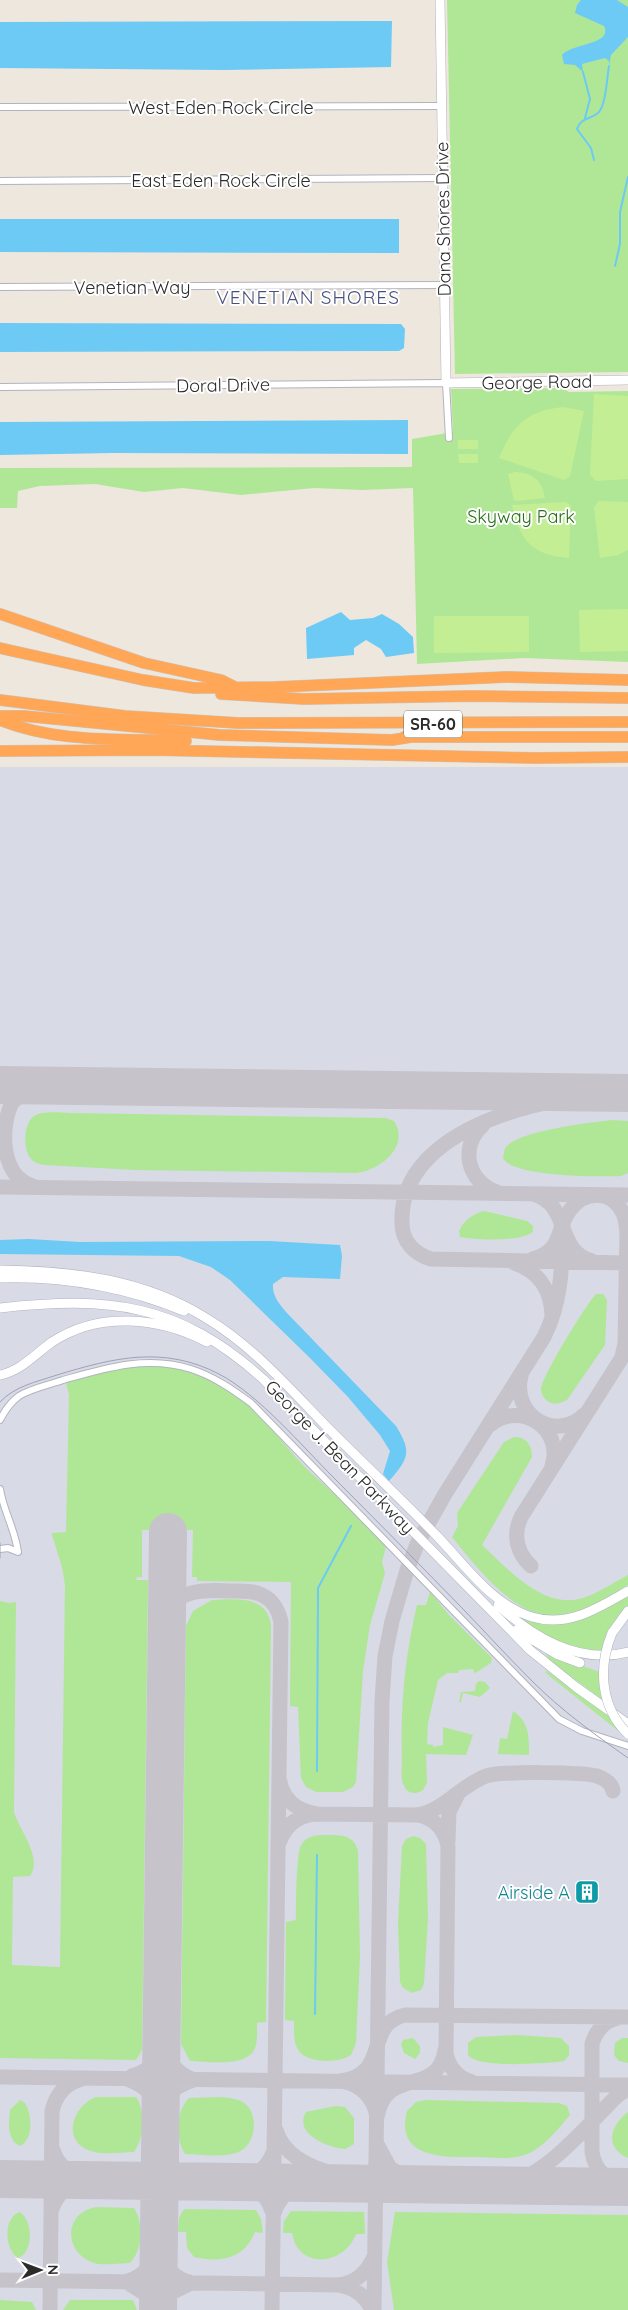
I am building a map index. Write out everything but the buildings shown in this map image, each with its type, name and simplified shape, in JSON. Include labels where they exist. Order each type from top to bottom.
[{"type":"highway","points":[[0,614],[144,663],[222,680],[239,689]]},
{"type":"highway","points":[[0,648],[176,686],[243,697],[304,699],[471,696],[628,698]]},
{"type":"highway","points":[[176,686],[239,689],[506,677],[628,680]]},
{"type":"highway","name":"SR-60","points":[[0,700],[125,716],[238,723],[628,722]]},
{"type":"highway","points":[[0,716],[24,716],[220,736],[392,740],[411,737]]},
{"type":"highway","points":[[0,720],[25,729],[58,736],[219,742],[308,752]]},
{"type":"highway","points":[[238,723],[302,732],[411,737],[628,737]]},
{"type":"highway","points":[[0,751],[308,752],[536,758],[628,757]]},
{"type":"street","name":"Dana Shores Drive","points":[[440,0],[446,383],[449,438]]},
{"type":"street","name":"West Eden Rock Circle","points":[[0,107],[442,106]]},
{"type":"street","name":"East Eden Rock Circle","points":[[0,181],[443,178]]},
{"type":"street","name":"Venetian Way","points":[[0,287],[444,285]]},
{"type":"street","name":"George Road","points":[[446,383],[628,380]]},
{"type":"street","name":"Doral Drive","points":[[0,387],[446,383]]},
{"type":"street","name":"George J. Bean Parkway","points":[[0,1270],[68,1272],[118,1280],[168,1297],[229,1333],[262,1361],[505,1605],[533,1618],[546,1620],[577,1617],[628,1591]]},
{"type":"street","points":[[0,1278],[52,1279],[106,1286],[165,1303],[229,1333]]},
{"type":"street","name":"George J. Bean Parkway","points":[[0,1308],[94,1304],[143,1310],[187,1325],[205,1335],[244,1362],[263,1379],[530,1650],[628,1724]]},
{"type":"street","points":[[0,1375],[18,1368],[53,1342],[81,1328],[100,1322],[138,1321],[181,1330],[203,1340],[240,1361],[263,1379]]},
{"type":"street","points":[[0,1420],[10,1404],[27,1392],[115,1366],[147,1362],[170,1364],[190,1368],[212,1377],[251,1403],[559,1719],[582,1731],[628,1746]]},
{"type":"street","points":[[0,1489],[15,1532],[18,1552],[8,1548],[0,1548]]},
{"type":"street","points":[[476,1578],[510,1616],[524,1628],[545,1640],[581,1653],[609,1655],[628,1652]]},
{"type":"street","points":[[628,1611],[612,1633],[604,1661],[605,1691],[616,1720],[628,1734]]},
{"type":"street","points":[[493,1614],[534,1642],[580,1663]]},
{"type":"shaded area","points":[[0,767],[628,767],[628,2310],[0,2310]]},
{"type":"green space","points":[[447,0],[628,0],[628,372],[455,374]]},
{"type":"green space","name":"Skyway Park","points":[[562,388],[569,392],[628,391],[628,662],[524,658],[417,664],[413,488],[362,490],[314,488],[241,495],[183,488],[144,492],[95,484],[40,486],[18,491],[17,508],[0,508],[0,468],[412,467],[412,439],[453,432],[451,389]]},
{"type":"green space","points":[[594,394],[628,396],[628,479],[596,481],[590,475]]},
{"type":"green space","points":[[563,407],[584,411],[570,476],[564,480],[499,458],[504,446],[516,428],[523,422],[540,412]]},
{"type":"green space","points":[[458,440],[478,440],[478,449],[458,449]]},
{"type":"green space","points":[[458,454],[478,454],[478,463],[459,463]]},
{"type":"green space","points":[[515,472],[527,474],[536,479],[542,486],[545,498],[514,500],[508,474]]},
{"type":"green space","points":[[599,501],[628,502],[628,550],[618,555],[600,558],[594,507]]},
{"type":"green space","points":[[566,502],[571,506],[569,558],[546,554],[530,544],[519,528],[512,505]]},
{"type":"green space","points":[[628,609],[628,651],[580,652],[579,610]]},
{"type":"green space","points":[[434,616],[529,616],[529,652],[434,653]]},
{"type":"green space","points":[[42,1113],[386,1118],[394,1121],[398,1131],[398,1140],[390,1156],[382,1163],[374,1168],[356,1173],[135,1170],[45,1165],[32,1160],[27,1152],[25,1141],[26,1129],[31,1119]]},
{"type":"green space","points":[[612,1120],[628,1121],[628,1173],[621,1176],[577,1176],[539,1172],[522,1169],[510,1164],[503,1158],[505,1148],[524,1136],[555,1128]]},
{"type":"green space","points":[[484,1211],[527,1221],[533,1226],[533,1232],[508,1239],[460,1237],[459,1231],[466,1221]]},
{"type":"green space","points":[[596,1294],[603,1294],[607,1300],[605,1345],[567,1400],[558,1403],[549,1402],[542,1393],[543,1382],[565,1341]]},
{"type":"green space","points":[[159,1366],[195,1374],[218,1384],[240,1397],[265,1421],[303,1465],[359,1518],[386,1547],[382,1562],[385,1573],[370,1625],[363,1671],[356,1782],[353,1787],[343,1792],[316,1792],[306,1787],[301,1778],[298,1707],[290,1706],[291,1582],[197,1581],[197,1577],[192,1577],[193,1530],[142,1530],[142,1577],[137,1577],[136,1580],[148,1580],[148,1584],[142,2050],[136,2060],[0,2058],[0,1601],[16,1602],[14,1812],[29,1844],[34,1861],[30,1876],[13,1877],[12,1965],[60,1967],[65,1585],[52,1533],[66,1532],[69,1395],[66,1383],[122,1367]]},
{"type":"green space","points":[[514,1437],[522,1438],[528,1442],[532,1457],[482,1545],[514,1575],[538,1592],[551,1598],[579,1599],[597,1592],[628,1575],[628,1585],[593,1606],[570,1615],[552,1617],[535,1613],[503,1593],[475,1565],[452,1537],[458,1526],[457,1513],[504,1442]]},
{"type":"green space","points":[[430,1592],[449,1615],[492,1658],[491,1663],[477,1672],[474,1673],[473,1669],[459,1670],[458,1673],[447,1673],[438,1680],[428,1723],[427,1744],[433,1745],[433,1747],[443,1745],[443,1727],[473,1735],[466,1755],[426,1754],[427,1783],[423,1790],[413,1793],[406,1789],[402,1776],[404,1682],[409,1643],[417,1605],[426,1605]]},
{"type":"green space","points":[[628,1596],[628,1609],[603,1652],[578,1648],[557,1641],[537,1631],[517,1617],[533,1622],[562,1624],[588,1617]]},
{"type":"green space","points":[[230,1599],[257,1604],[268,1615],[271,1625],[266,2022],[257,2023],[256,2044],[249,2056],[225,2062],[190,2061],[181,2044],[186,1626],[193,1611],[212,1600]]},
{"type":"green space","points":[[545,1653],[600,1672],[604,1701],[551,1662]]},
{"type":"green space","points":[[547,1671],[613,1719],[626,1737],[553,1679],[545,1672]]},
{"type":"green space","points":[[479,1681],[485,1682],[490,1688],[480,1697],[463,1693],[461,1702],[459,1702],[461,1692],[475,1691],[476,1684]]},
{"type":"green space","points":[[513,1711],[526,1725],[529,1755],[498,1754],[500,1738],[507,1739]]},
{"type":"green space","points":[[325,1835],[349,1838],[356,1845],[358,1851],[360,1956],[356,2043],[351,2055],[332,2061],[310,2058],[299,2051],[295,2040],[294,2021],[285,2020],[286,1922],[296,1920],[299,1850],[303,1842],[308,1838]]},
{"type":"green space","points":[[413,1836],[420,1838],[426,1844],[428,1918],[424,1984],[421,1990],[412,1993],[403,1988],[400,1982],[398,1923],[402,1846],[406,1839]]},
{"type":"green space","points":[[517,2035],[561,2038],[569,2046],[569,2055],[564,2061],[558,2062],[497,2064],[484,2062],[468,2055],[468,2043],[476,2037]]},
{"type":"green space","points":[[413,2038],[420,2046],[420,2053],[415,2059],[404,2053],[401,2044],[403,2040]]},
{"type":"green space","points":[[622,2038],[628,2038],[628,2063],[619,2061],[614,2055],[615,2043]]},
{"type":"green space","points":[[96,2097],[136,2097],[141,2110],[142,2133],[134,2152],[93,2152],[80,2145],[75,2138],[73,2131],[77,2114],[88,2101]]},
{"type":"green space","points":[[221,2097],[239,2100],[249,2107],[254,2126],[251,2140],[247,2146],[236,2153],[215,2155],[185,2154],[178,2133],[178,2125],[181,2110],[185,2103],[189,2098]]},
{"type":"green space","points":[[20,2100],[25,2103],[29,2114],[30,2132],[25,2143],[20,2146],[12,2140],[9,2125],[10,2110]]},
{"type":"green space","points":[[426,2100],[559,2103],[567,2106],[570,2115],[543,2144],[524,2155],[501,2158],[452,2157],[426,2152],[416,2147],[408,2139],[405,2127],[407,2111],[416,2102]]},
{"type":"green space","points":[[336,2106],[345,2107],[354,2118],[354,2144],[345,2149],[322,2143],[308,2133],[304,2127],[303,2120],[306,2112]]},
{"type":"green space","points":[[628,2112],[628,2158],[615,2148],[612,2136],[617,2123]]},
{"type":"green space","points":[[97,2207],[134,2208],[141,2229],[141,2237],[138,2251],[130,2263],[98,2264],[84,2258],[77,2251],[72,2242],[73,2224],[78,2216],[86,2210]]},
{"type":"green space","points":[[184,2209],[256,2210],[261,2219],[263,2233],[255,2232],[245,2248],[230,2257],[204,2259],[194,2257],[187,2248],[186,2232],[178,2232],[179,2218]]},
{"type":"green space","points":[[291,2211],[364,2212],[365,2234],[356,2234],[350,2245],[342,2253],[332,2258],[312,2258],[303,2253],[296,2245],[292,2233],[283,2233],[284,2221]]},
{"type":"green space","points":[[20,2212],[27,2222],[30,2236],[27,2250],[18,2258],[10,2248],[7,2234],[11,2220],[14,2215]]},
{"type":"green space","points":[[395,2212],[628,2215],[628,2310],[394,2310],[387,2262]]},
{"type":"green space","points":[[0,2300],[32,2302],[36,2310],[0,2310]]},
{"type":"green space","points":[[70,2300],[133,2300],[137,2310],[63,2310]]},
{"type":"water","points":[[581,0],[617,0],[628,7],[628,37],[611,55],[609,66],[609,61],[605,58],[582,64],[583,72],[575,65],[564,64],[562,55],[567,51],[603,37],[605,32],[604,26],[575,13],[577,5]]},
{"type":"water","points":[[392,21],[391,67],[224,70],[0,68],[0,22]]},
{"type":"water","points":[[0,219],[399,219],[399,253],[0,252]]},
{"type":"water","points":[[0,323],[401,324],[405,329],[404,348],[399,351],[0,352]]},
{"type":"water","points":[[408,420],[408,454],[113,453],[0,455],[0,422]]},
{"type":"water","points":[[341,612],[350,620],[373,618],[382,614],[399,624],[413,637],[414,653],[386,657],[381,649],[366,640],[354,648],[354,655],[307,659],[306,628]]},
{"type":"water","points":[[29,1239],[80,1242],[269,1241],[340,1245],[342,1256],[340,1279],[283,1277],[273,1284],[274,1292],[276,1299],[286,1312],[396,1426],[406,1449],[406,1455],[401,1466],[389,1481],[383,1474],[390,1451],[380,1435],[348,1397],[309,1357],[230,1280],[211,1267],[179,1256],[0,1254],[0,1240]]},
{"type":"waterway","points":[[594,160],[591,148],[577,129],[581,122],[595,115],[601,109],[609,66]]},
{"type":"waterway","points":[[583,72],[590,99],[585,118]]},
{"type":"waterway","points":[[615,266],[620,244],[620,212],[628,177]]},
{"type":"waterway","points":[[317,1771],[318,1588],[351,1526]]},
{"type":"waterway","points":[[315,2014],[317,1855]]},
{"type":"taxiway","points":[[33,1186],[22,1181],[14,1172],[9,1162],[6,1150],[6,1124],[12,1103],[28,1092],[47,1086]]},
{"type":"taxiway","points":[[628,1094],[597,1095],[561,1100],[523,1109],[486,1121],[452,1139],[425,1161],[408,1189],[402,1223],[404,1236],[410,1246],[419,1254],[431,1259],[628,1263]]},
{"type":"taxiway","points":[[483,1125],[475,1133],[471,1143],[470,1163],[473,1172],[479,1180],[497,1192]]},
{"type":"taxiway","points":[[0,1187],[628,1195]]},
{"type":"taxiway","points":[[533,1194],[545,1200],[553,1208],[572,1247],[580,1255],[592,1261]]},
{"type":"taxiway","points":[[533,1259],[550,1250],[558,1239],[565,1217],[570,1210],[576,1203],[590,1196],[598,1195],[605,1197],[618,1205],[624,1216],[628,1240]]},
{"type":"taxiway","points":[[374,2310],[382,1701],[385,1656],[392,1621],[407,1570],[418,1542],[445,1494],[544,1337],[550,1324],[560,1283],[563,1227]]},
{"type":"taxiway","points":[[622,1357],[625,1343],[627,1231]]},
{"type":"taxiway","points":[[514,1263],[530,1271],[542,1283],[549,1297],[552,1315]]},
{"type":"taxiway","points":[[531,1566],[522,1555],[517,1543],[517,1530],[521,1517],[628,1348]]},
{"type":"taxiway","points":[[521,1376],[520,1390],[523,1402],[529,1412],[538,1420],[549,1425],[561,1426],[573,1423],[584,1415]]},
{"type":"taxiway","points":[[490,1425],[502,1418],[514,1416],[526,1417],[537,1422],[546,1430],[552,1440],[554,1452],[552,1466]]},
{"type":"taxiway","points":[[166,1613],[178,1599],[194,1592],[213,1590],[247,1591],[266,1597],[277,1610],[281,1622],[272,2310]]},
{"type":"taxiway","points":[[416,1815],[435,1809],[468,1785],[494,1774],[542,1773],[597,1776],[610,1784],[613,1791]]},
{"type":"taxiway","points":[[280,1782],[288,1800],[298,1808],[317,1814]]},
{"type":"taxiway","points":[[448,1841],[449,1812],[458,1794]]},
{"type":"taxiway","points":[[279,1843],[292,1823],[302,1817],[314,1814],[419,1815],[430,1819],[442,1830],[448,1846],[446,2053],[449,2063],[455,2072],[462,2078],[472,2082]]},
{"type":"taxiway","points":[[132,2076],[144,2071],[158,2055],[161,2034],[161,1998]]},
{"type":"taxiway","points":[[445,2050],[440,2065],[433,2073],[423,2079],[390,2091],[382,2101],[377,2117],[370,2098],[355,2085],[341,2081],[356,2077],[366,2069],[372,2060],[384,2029],[392,2020],[405,2015],[628,2017]]},
{"type":"taxiway","points":[[618,2018],[609,2021],[601,2027],[592,2044],[592,2152],[596,2165],[604,2175],[609,2179],[628,2185]]},
{"type":"taxiway","points":[[163,2039],[165,2052],[172,2064],[181,2073],[192,2079]]},
{"type":"taxiway","points":[[0,2077],[628,2085]]},
{"type":"taxiway","points":[[50,2310],[52,2111],[56,2099],[62,2090],[71,2083],[82,2079]]},
{"type":"taxiway","points":[[129,2080],[141,2086],[156,2102],[160,2123],[158,2160]]},
{"type":"taxiway","points":[[161,2116],[164,2103],[170,2093],[179,2086],[191,2081]]},
{"type":"taxiway","points":[[276,2130],[286,2148],[303,2161],[324,2171],[349,2177],[400,2182],[508,2183],[523,2179],[552,2159],[581,2133],[618,2095],[628,2089]]},
{"type":"taxiway","points":[[378,2146],[390,2168],[410,2181]]},
{"type":"taxiway","points":[[53,2150],[59,2162],[67,2170],[77,2175],[102,2180],[140,2179]]},
{"type":"taxiway","points":[[185,2180],[223,2181],[247,2178],[258,2173],[266,2165],[273,2153]]},
{"type":"taxiway","points":[[0,2168],[18,2177],[47,2178]]},
{"type":"taxiway","points":[[0,2189],[11,2183],[26,2180]]},
{"type":"taxiway","points":[[52,2209],[58,2197],[67,2188],[84,2181],[91,2181]]},
{"type":"taxiway","points":[[287,2181],[345,2181]]},
{"type":"taxiway","points":[[236,2183],[259,2191],[267,2199],[272,2211]]},
{"type":"taxiway","points":[[274,2213],[279,2202],[286,2194],[291,2190],[308,2184]]},
{"type":"taxiway","points":[[161,2200],[160,2237],[164,2259],[169,2269],[177,2277],[189,2282]]},
{"type":"taxiway","points":[[128,2281],[140,2275],[149,2267],[155,2256],[157,2243]]},
{"type":"taxiway","points":[[0,2280],[338,2285],[350,2282],[360,2276],[368,2268],[374,2257]]},
{"type":"taxiway","points":[[128,2283],[147,2295],[155,2310]]},
{"type":"taxiway","points":[[160,2310],[171,2293],[189,2284]]},
{"type":"taxiway","points":[[338,2285],[358,2293],[366,2300],[372,2310]]},
{"type":"runway","points":[[0,1085],[628,1093]]},
{"type":"runway","points":[[158,2310],[168,1532]]},
{"type":"runway","points":[[0,2179],[628,2187]]},
{"type":"tram line","points":[[0,1402],[12,1392],[34,1382],[98,1364],[138,1357],[178,1360],[198,1365],[219,1374],[234,1383],[280,1422],[543,1692],[628,1758]]},
{"type":"tram line","points":[[0,1543],[0,1558]]},
{"type":"place","name":"Airside A","points":[[587,1892]]},
{"type":"district","name":"VENETIAN SHORES","points":[[308,297]]}]
